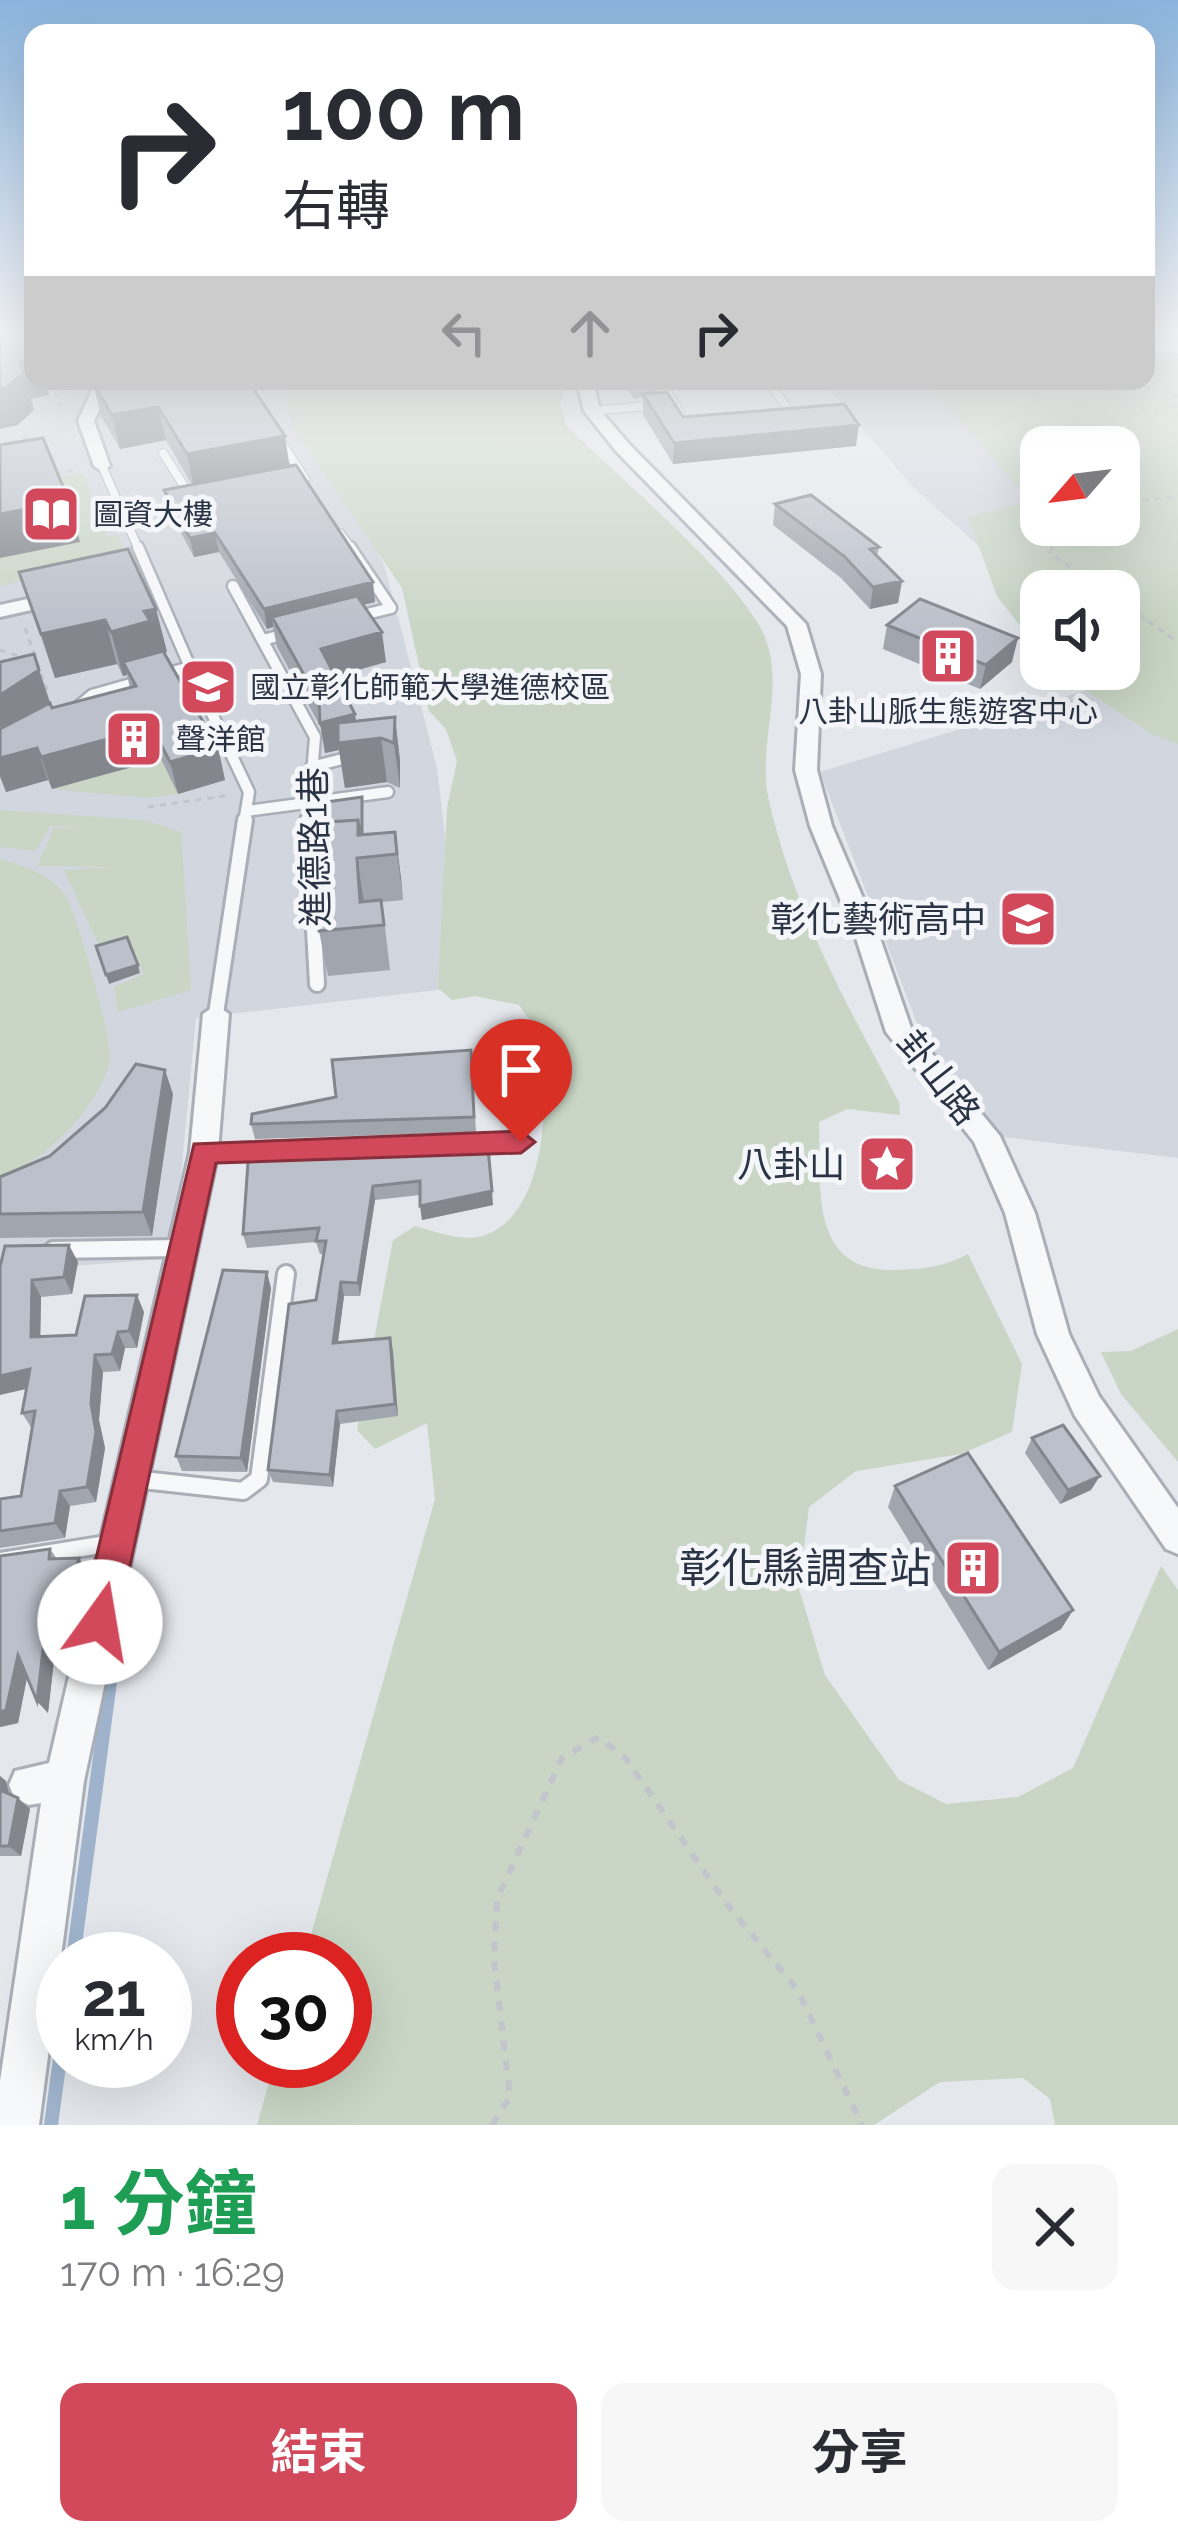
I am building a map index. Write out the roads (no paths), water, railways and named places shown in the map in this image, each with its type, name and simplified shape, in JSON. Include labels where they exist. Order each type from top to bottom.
[{"type":"street","points":[[90,431],[103,466]]},
{"type":"street","name":"卦山路","points":[[611,431],[796,624],[812,674],[806,770],[899,1032],[986,1136],[1020,1213],[1052,1334],[1078,1388],[1178,1537]]},
{"type":"street","points":[[129,584],[151,579]]},
{"type":"street","points":[[9,609],[84,593]]},
{"type":"street","points":[[16,2125],[31,1786],[136,1479],[179,1248],[204,1152],[217,1014]]},
{"type":"lane","points":[[274,431],[312,490]]},
{"type":"lane","points":[[163,453],[188,498],[210,493]]},
{"type":"lane","points":[[103,466],[249,792],[217,1014]]},
{"type":"lane","points":[[279,480],[302,475]]},
{"type":"lane","points":[[332,520],[391,608],[349,619]]},
{"type":"lane","name":"進德路1巷","points":[[233,586],[315,737],[307,800],[316,858],[317,984]]},
{"type":"lane","points":[[263,640],[306,629]]},
{"type":"lane","points":[[67,716],[92,695],[190,667]]},
{"type":"lane","points":[[311,767],[374,751]]},
{"type":"lane","points":[[247,811],[388,792]]},
{"type":"lane","points":[[430,1144],[521,1142]]},
{"type":"lane","points":[[204,1152],[272,1150]]},
{"type":"lane","points":[[45,1250],[179,1248]]},
{"type":"lane","points":[[136,1479],[243,1491],[259,1479],[286,1274]]},
{"type":"lane","points":[[0,1561],[118,1542]]},
{"type":"waterway","points":[[77,1932],[120,1607]]},
{"type":"waterway","points":[[51,2125],[56,2088]]},
{"type":"place","name":"圖資大樓","points":[[51,514]]},
{"type":"place","name":"八卦山脈生態遊客中心","points":[[948,656]]},
{"type":"place","name":"國立彰化師範大學進德校區","points":[[208,687]]},
{"type":"place","name":"聲洋館","points":[[134,739]]},
{"type":"place","name":"彰化藝術高中","points":[[1028,919]]},
{"type":"place","name":"八卦山","points":[[887,1164]]},
{"type":"place","name":"彰化縣調查站","points":[[973,1568]]}]
